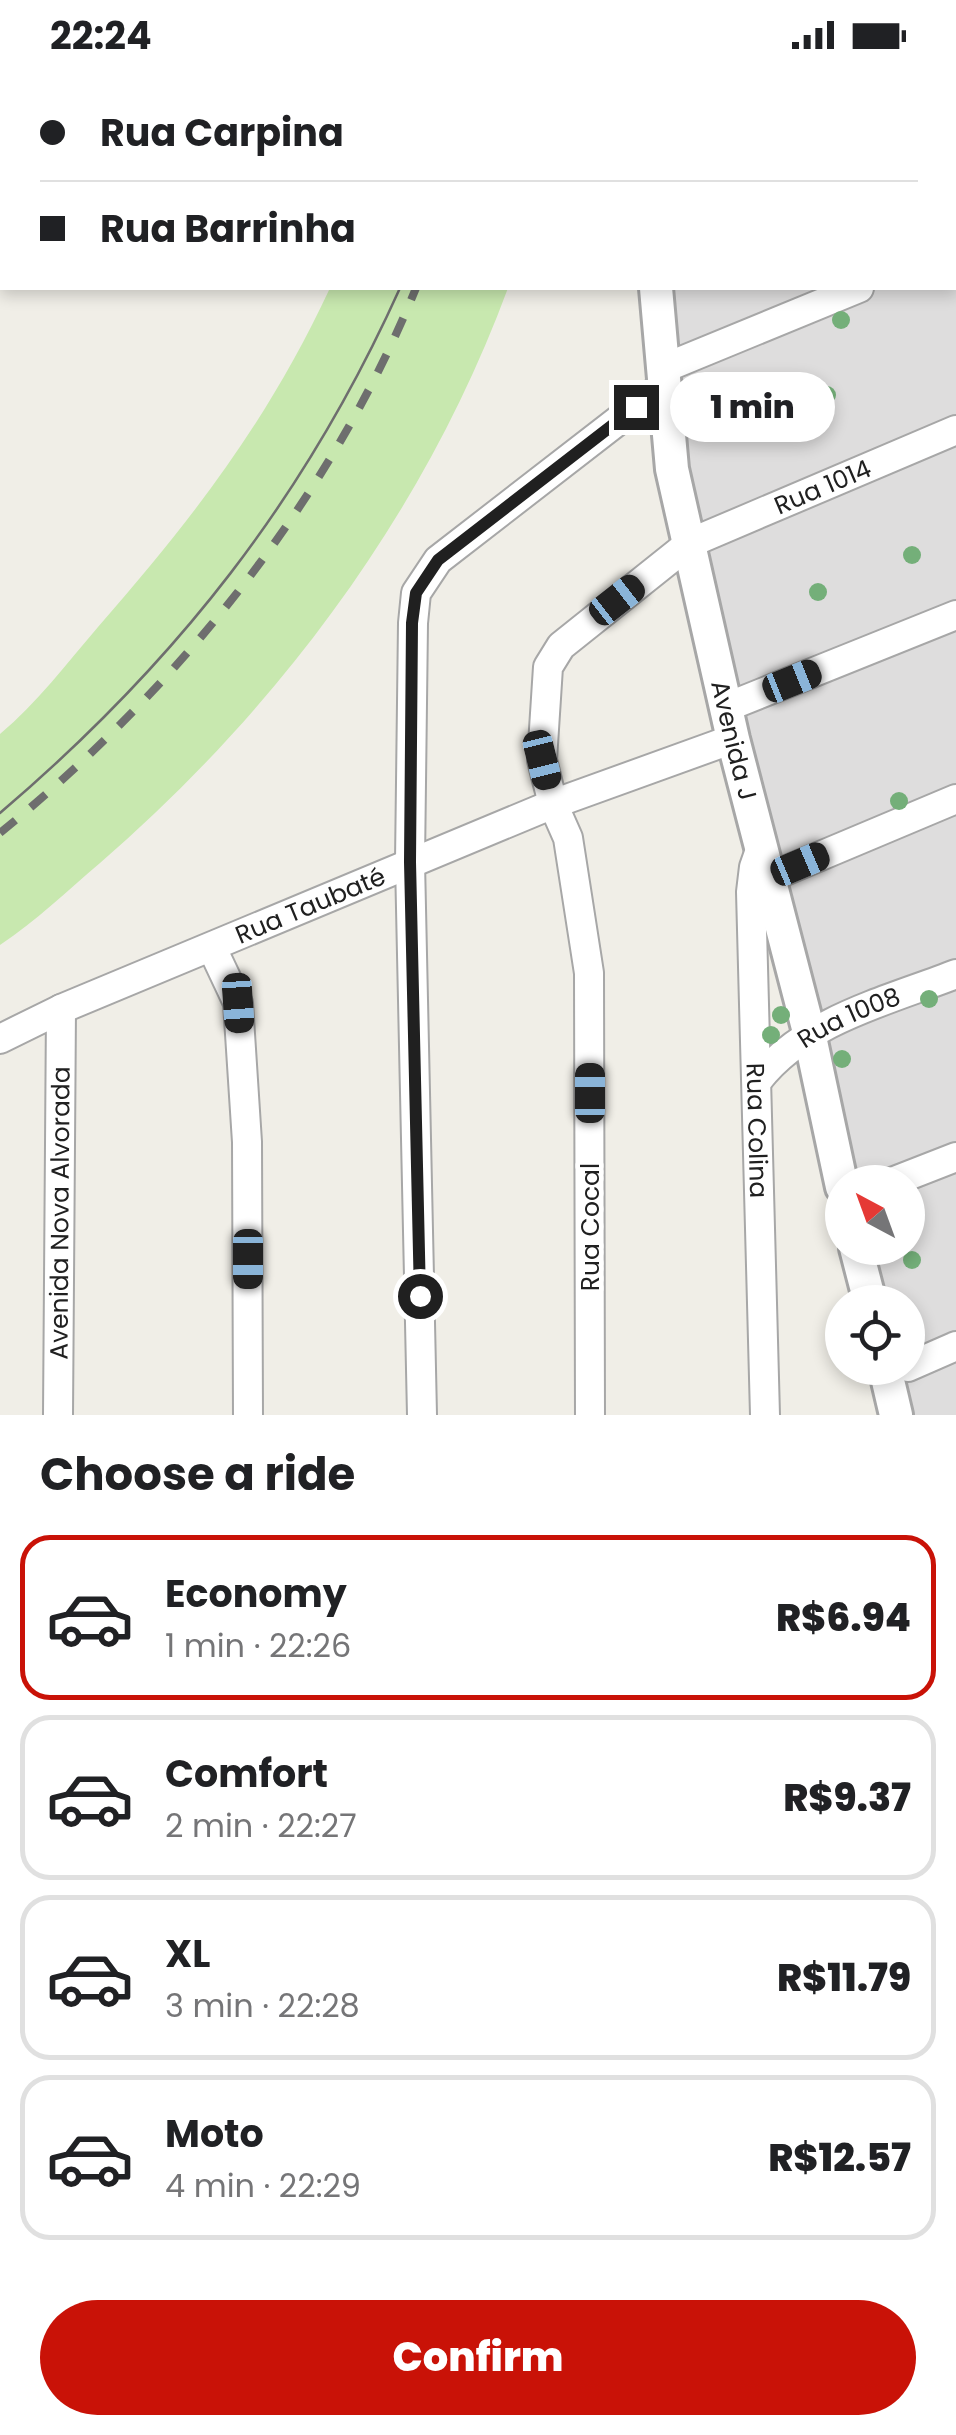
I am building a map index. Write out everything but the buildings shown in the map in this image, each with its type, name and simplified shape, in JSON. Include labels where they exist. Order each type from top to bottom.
[{"type":"street","name":"Avenida J","points":[[656,290],[672,469],[730,723],[809,1032],[837,1165]]},
{"type":"street","points":[[422,1415],[410,862],[412,623],[416,593],[438,560],[663,377],[855,290]]},
{"type":"street","name":"Rua 1014","points":[[553,804],[542,760],[548,667],[561,646],[690,543],[956,430]]},
{"type":"street","name":"Rua Taubaté","points":[[0,1039],[61,1009],[553,804],[956,616]]},
{"type":"street","points":[[765,862],[956,799]]},
{"type":"street","name":"Rua Cocal","points":[[553,804],[568,838],[589,973],[590,1415]]},
{"type":"street","name":"Rua Colina","points":[[765,862],[754,866],[751,892],[765,1415]]},
{"type":"street","points":[[212,948],[238,1003],[247,1142],[248,1415]]},
{"type":"street","name":"Rua 1008","points":[[758,1080],[774,1058],[809,1032],[956,974]]},
{"type":"street","name":"Avenida Nova Alvorada","points":[[58,1415],[61,1009]]},
{"type":"street","points":[[925,1169],[956,1156]]},
{"type":"street","points":[[925,1358],[956,1346]]},
{"type":"street","points":[[896,1385],[896,1415]]},
{"type":"shaded area","points":[[656,290],[956,290],[956,1415],[896,1415],[904,1385],[925,1385],[925,1285],[866,1285],[860,1265],[925,1265],[925,1165],[838,1165],[733,739]]},
{"type":"green space","points":[[329,290],[507,290],[435,450],[390,527],[286,672],[165,803],[51,906],[0,945],[0,734],[51,682],[197,506],[255,425]]},
{"type":"tram line","points":[[0,813],[123,697],[179,637],[230,573],[322,438],[399,290]]},
{"type":"railway","points":[[0,833],[128,717],[242,586],[339,443],[415,290]]},
{"type":"route","points":[[420,1296],[410,862],[412,623],[416,593],[438,560],[636,407]]}]
